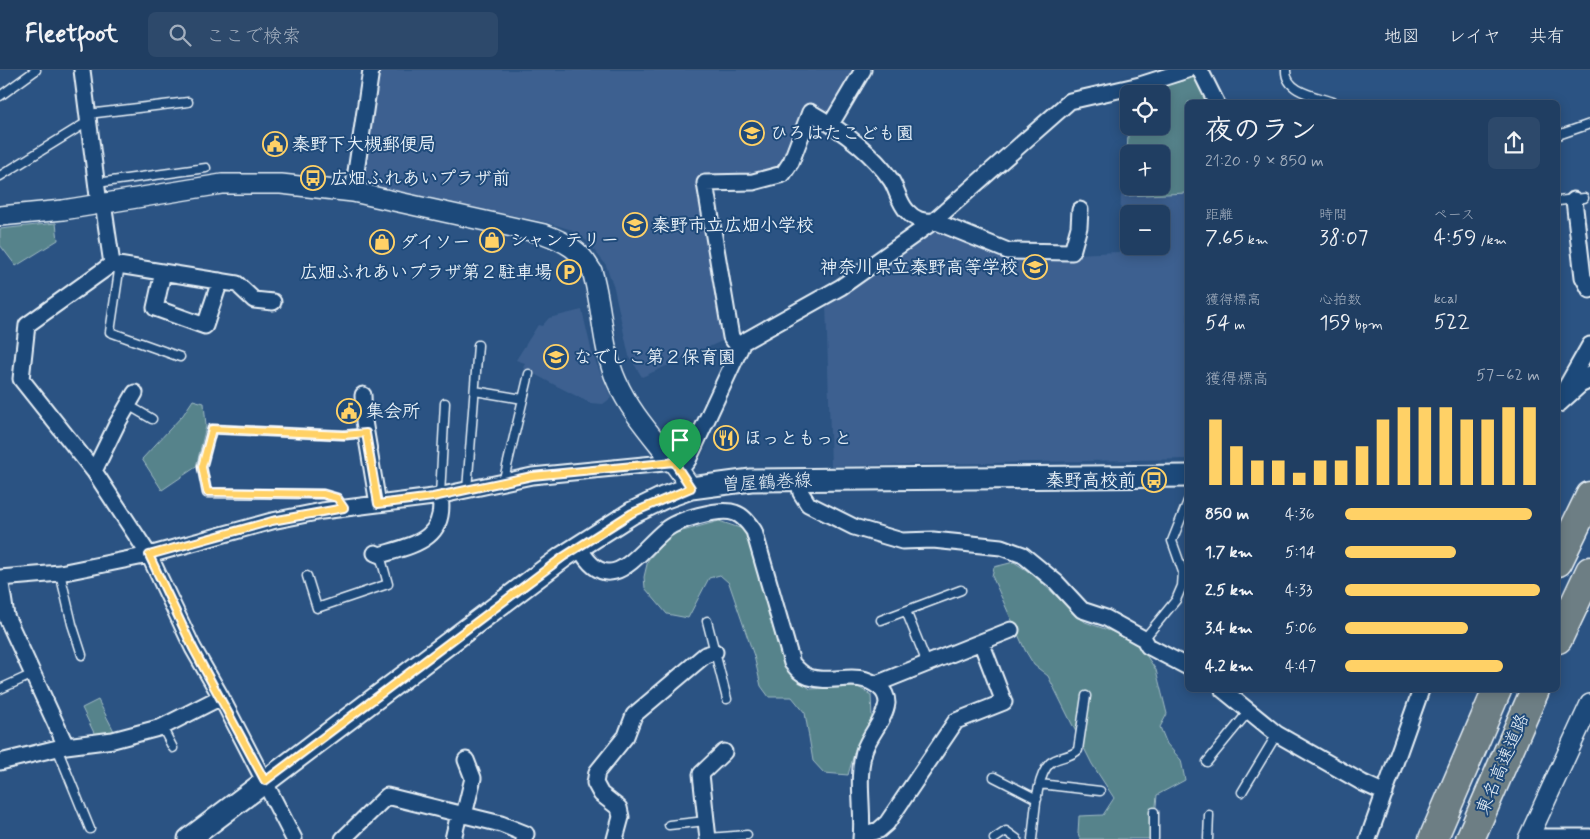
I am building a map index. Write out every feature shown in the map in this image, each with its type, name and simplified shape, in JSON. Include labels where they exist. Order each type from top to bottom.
[{"type":"highway","points":[[1560,558],[1590,496]]},
{"type":"highway","points":[[1560,635],[1590,571]]},
{"type":"highway","name":"東名高速道路","points":[[1433,839],[1496,692]]},
{"type":"highway","name":"東名高速道路","points":[[1470,839],[1534,692]]},
{"type":"main road","points":[[1560,399],[1579,382],[1590,377]]},
{"type":"main road","points":[[1560,400],[1590,391]]},
{"type":"main road","name":"曽屋鶴巻線","points":[[189,839],[563,557],[632,513],[691,488],[751,480],[1185,476]]},
{"type":"street","points":[[82,70],[96,183],[116,264]]},
{"type":"street","points":[[353,192],[371,70]]},
{"type":"street","points":[[832,124],[863,70]]},
{"type":"street","points":[[62,747],[33,674],[3,617],[0,578],[60,573],[149,555],[272,521],[344,508],[440,495],[503,482],[578,470],[677,466],[688,460],[743,342],[841,287],[934,221],[1070,101],[1140,85],[1187,70]]},
{"type":"street","points":[[1200,70],[1215,100]]},
{"type":"street","points":[[740,349],[731,337],[705,183],[753,182],[783,174],[791,162],[810,112],[832,124],[871,156],[891,181],[905,210],[922,222],[934,221],[1008,251],[1072,252],[1079,228],[1080,210]]},
{"type":"street","points":[[0,216],[101,204],[222,184],[281,184],[353,192],[544,234],[564,241],[576,249],[592,271],[616,382],[640,419],[677,466],[691,488]]},
{"type":"street","points":[[1579,199],[1583,277],[1590,290]]},
{"type":"street","points":[[272,302],[254,300],[237,284],[116,264],[27,325],[21,379],[94,471],[149,555],[193,648],[221,697],[294,839]]},
{"type":"street","points":[[163,272],[155,308],[205,326],[220,281]]},
{"type":"street","points":[[1560,397],[1590,344]]},
{"type":"street","points":[[362,395],[366,433],[378,504]]},
{"type":"street","points":[[94,471],[131,399]]},
{"type":"street","points":[[799,480],[801,493],[808,504],[854,527],[902,541],[934,540],[1001,547],[1023,554],[1056,582],[1082,610],[1106,618],[1144,638],[1148,646],[1185,665]]},
{"type":"street","points":[[377,554],[421,543],[430,534],[442,511],[440,495]]},
{"type":"street","points":[[579,547],[587,560],[602,570],[615,572],[635,561],[666,529],[676,523],[721,511],[735,513],[746,520],[754,531],[792,663],[800,672],[822,680],[854,676],[876,684],[884,691],[887,700],[886,710],[864,751],[861,772],[861,837],[879,830],[887,823],[956,721],[1004,702],[981,642]]},
{"type":"street","points":[[876,684],[1011,630]]},
{"type":"street","points":[[615,839],[621,817],[619,808],[601,794],[596,783],[597,772],[626,736],[634,715],[705,655],[715,652]]},
{"type":"street","points":[[1225,692],[1277,734],[1363,783],[1385,793]]},
{"type":"street","points":[[1368,839],[1420,692]]},
{"type":"street","points":[[0,762],[62,747],[113,740],[162,727],[221,697]]},
{"type":"street","points":[[1590,704],[1528,838],[1590,837]]},
{"type":"street","points":[[708,838],[701,774],[724,752]]},
{"type":"street","points":[[453,839],[473,778],[466,760]]},
{"type":"street","points":[[343,839],[387,796],[509,827],[526,834],[524,839]]},
{"type":"lane","points":[[0,96],[36,70]]},
{"type":"lane","points":[[1286,70],[1289,82],[1296,89],[1326,100]]},
{"type":"lane","points":[[0,176],[88,117],[188,102]]},
{"type":"lane","points":[[1560,135],[1590,124]]},
{"type":"lane","points":[[96,183],[206,168]]},
{"type":"lane","points":[[1560,201],[1579,199]]},
{"type":"lane","points":[[116,264],[110,332],[180,357]]},
{"type":"lane","points":[[468,490],[478,346]]},
{"type":"lane","points":[[503,482],[529,374]]},
{"type":"lane","points":[[476,391],[523,399]]},
{"type":"lane","points":[[131,399],[152,419]]},
{"type":"lane","points":[[440,495],[445,403]]},
{"type":"lane","points":[[344,508],[337,498],[323,494],[207,492],[202,467],[212,429],[344,435],[366,433]]},
{"type":"lane","points":[[1144,638],[1176,600],[1182,586],[1183,572],[1172,541],[1185,508]]},
{"type":"lane","points":[[307,576],[317,608],[388,584],[377,554]]},
{"type":"lane","points":[[60,573],[72,624],[82,655]]},
{"type":"lane","points":[[881,620],[961,590]]},
{"type":"lane","points":[[906,611],[927,663]]},
{"type":"lane","points":[[707,621],[727,699]]},
{"type":"lane","points":[[0,689],[33,674]]},
{"type":"lane","points":[[1032,839],[1042,776],[1051,762],[1073,755],[1078,750],[1086,696]]},
{"type":"lane","points":[[1206,762],[1249,711]]},
{"type":"lane","points":[[162,727],[174,748]]},
{"type":"lane","points":[[1242,792],[1277,734]]},
{"type":"lane","points":[[62,747],[90,829]]},
{"type":"lane","points":[[994,777],[1037,799]]},
{"type":"lane","points":[[1040,784],[1100,791]]},
{"type":"lane","points":[[1154,812],[1154,839]]},
{"type":"lane","points":[[1208,839],[1209,815]]},
{"type":"lane","points":[[669,825],[706,821]]},
{"type":"lane","points":[[994,839],[1006,831],[1017,839]]},
{"type":"lane","points":[[708,838],[747,834]]},
{"type":"shaded area","name":"秦野市立広畑小学校","points":[[380,70],[855,70],[829,117],[805,110],[785,155],[778,166],[753,174],[704,174],[731,337],[642,377],[629,356],[614,288],[606,265],[587,241],[569,229],[545,222],[373,187],[363,175]]},
{"type":"shaded area","name":"神奈川県立秦野高等学校","points":[[1196,74],[1210,100],[1185,100],[1185,459],[831,466],[826,302],[869,276],[935,227],[1010,257],[1119,252],[1120,224],[1120,255],[1170,255],[1170,205],[1121,205],[1121,196],[1170,195],[1170,145],[1127,145],[1127,135],[1170,135],[1170,85],[1156,85]]},
{"type":"shaded area","name":"なでしこ第２保育園","points":[[582,310],[592,353],[611,398],[603,404],[590,403],[523,368],[525,363],[516,360],[538,325],[542,326],[549,318]]},
{"type":"green space","points":[[1196,77],[1208,100],[1185,100],[1185,193],[1170,194],[1170,145],[1127,145],[1128,135],[1170,135],[1170,85],[1167,85]]},
{"type":"green space","points":[[56,223],[58,240],[16,266],[0,245],[0,229]]},
{"type":"green space","points":[[193,400],[204,403],[206,426],[196,467],[162,490],[142,459],[183,415]]},
{"type":"green space","points":[[719,521],[746,530],[788,670],[810,689],[858,687],[871,695],[872,718],[856,747],[848,775],[824,773],[813,761],[805,713],[792,697],[769,697],[761,686],[754,656],[729,583],[720,575],[709,578],[688,618],[667,614],[645,588],[644,577],[648,560],[672,534]]},
{"type":"green space","points":[[1014,562],[1032,574],[1085,622],[1136,640],[1156,670],[1167,714],[1160,727],[1167,744],[1181,760],[1185,780],[1157,795],[1153,839],[1080,839],[1078,833],[1079,816],[1103,815],[1114,798],[1092,764],[1048,676],[1034,665],[1025,650],[992,576],[994,567]]},
{"type":"green space","points":[[98,700],[115,733],[96,737],[82,708]]},
{"type":"place","name":"ひろはたこども園","points":[[752,133]]},
{"type":"place","name":"秦野下大槻郵便局","points":[[275,144]]},
{"type":"place","name":"広畑ふれあいプラザ前","points":[[313,178]]},
{"type":"place","name":"秦野市立広畑小学校","points":[[635,225]]},
{"type":"place","name":"シャンテリー","points":[[492,240]]},
{"type":"place","name":"ダイソー","points":[[382,242]]},
{"type":"place","name":"神奈川県立秦野高等学校","points":[[1035,267]]},
{"type":"place","name":"広畑ふれあいプラザ第２駐車場","points":[[569,272]]},
{"type":"place","name":"なでしこ第２保育園","points":[[556,357]]},
{"type":"place","name":"集会所","points":[[349,411]]},
{"type":"place","name":"ほっともっと","points":[[726,438]]},
{"type":"place","name":"秦野高校前","points":[[1154,480]]},
{"type":"route","points":[[212,429],[344,435],[366,433],[378,504],[433,497],[532,476],[578,470],[674,462],[680,470],[691,488],[662,498],[632,513],[563,557],[265,781],[193,648],[149,555],[272,521],[344,508],[337,498],[323,494],[207,492],[202,467],[212,429]]}]
